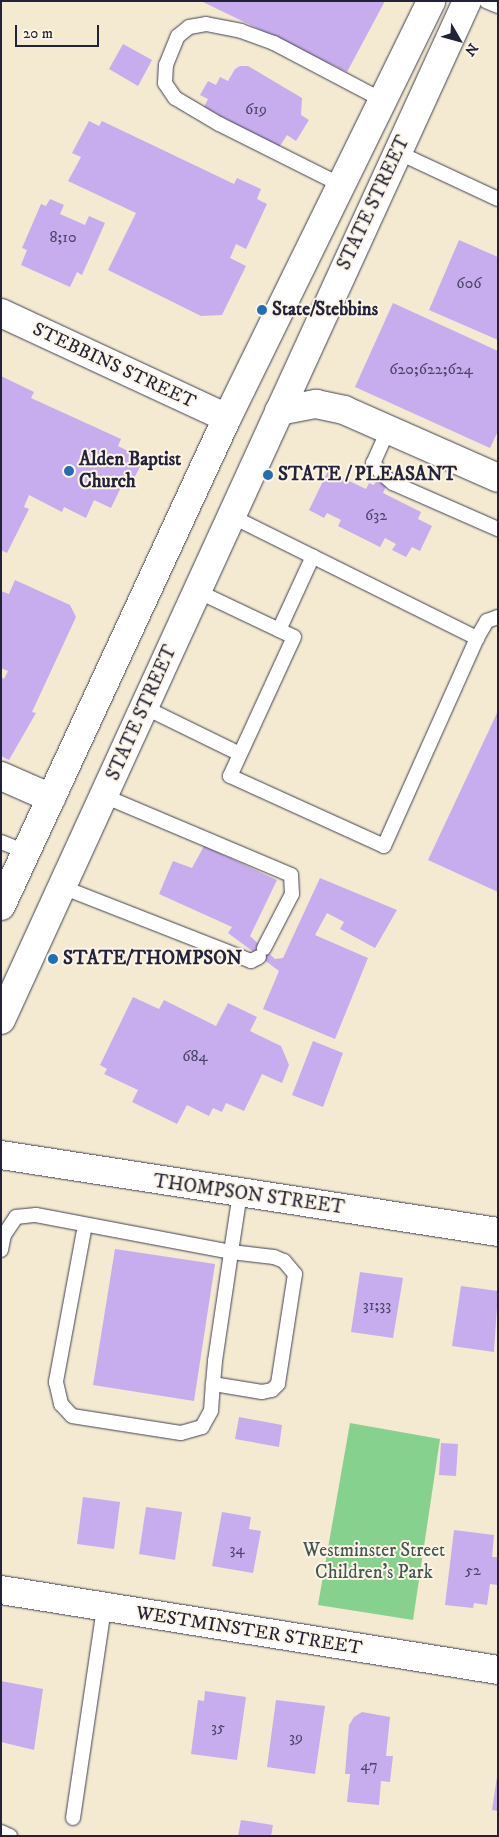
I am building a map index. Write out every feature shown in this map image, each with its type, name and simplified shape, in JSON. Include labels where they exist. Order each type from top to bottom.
[{"type":"main road","name":"STATE STREET","points":[[1,906],[227,418],[343,186],[431,1]]},
{"type":"main road","name":"STATE STREET","points":[[1,1020],[467,1]]},
{"type":"main road","name":"STEBBINS STREET","points":[[1,313],[227,418]]},
{"type":"main road","points":[[242,388],[280,408],[316,404],[344,410],[498,478]]},
{"type":"main road","points":[[1,776],[51,798]]},
{"type":"main road","name":"THOMPSON STREET","points":[[1,1155],[498,1232]]},
{"type":"main road","name":"WESTMINSTER STREET","points":[[1,1590],[498,1670]]},
{"type":"lane","points":[[486,1],[498,6]]},
{"type":"lane","points":[[343,186],[219,124],[175,98],[165,83],[166,65],[178,36],[189,27],[206,24],[241,31],[274,43],[384,101]]},
{"type":"lane","points":[[397,152],[498,199]]},
{"type":"lane","points":[[388,430],[373,463],[381,473],[393,483],[498,529]]},
{"type":"lane","points":[[231,516],[477,638]]},
{"type":"lane","points":[[279,630],[313,556]]},
{"type":"lane","points":[[197,591],[294,636],[238,753],[230,776],[384,846],[477,638],[487,621],[498,617]]},
{"type":"lane","points":[[144,707],[238,753]]},
{"type":"lane","points":[[62,887],[251,961],[261,953],[292,894],[291,875],[104,796]]},
{"type":"lane","points":[[1,842],[26,852]]},
{"type":"lane","points":[[85,1225],[56,1382],[61,1404],[72,1416],[181,1433],[202,1427],[211,1411],[213,1384],[240,1193]]},
{"type":"lane","points":[[1,1250],[4,1236],[16,1217],[36,1215],[284,1261],[294,1274],[278,1384],[272,1390],[262,1392],[213,1384]]},
{"type":"lane","points":[[73,1818],[104,1607]]},
{"type":"lane","points":[[1,1832],[10,1836]]},
{"type":"green space","name":"Westminster Street Children’s Park","points":[[350,1423],[440,1439],[413,1620],[318,1605]]},
{"type":"building","points":[[201,1],[385,1],[347,72]]},
{"type":"building","points":[[123,44],[152,60],[138,86],[109,69]]},
{"type":"building","points":[[240,66],[248,66],[302,98],[301,115],[309,120],[296,141],[287,135],[276,152],[227,125],[230,121],[204,107],[208,99],[200,95],[208,81],[216,85],[220,77],[228,81],[235,69]]},
{"type":"building","points":[[89,121],[99,126],[102,121],[234,184],[237,178],[261,189],[257,199],[267,204],[246,249],[236,244],[230,258],[246,266],[222,315],[201,316],[108,270],[136,213],[68,181],[81,157],[72,153]]},
{"type":"building","points":[[50,199],[64,205],[60,214],[85,225],[89,216],[105,223],[82,275],[77,272],[70,287],[21,265],[27,250],[22,248],[41,204],[46,206]]},
{"type":"building","points":[[459,240],[498,257],[498,340],[429,310]]},
{"type":"building","points":[[393,303],[498,351],[498,431],[490,448],[355,387]]},
{"type":"building","name":"Alden Baptist Church","points":[[1,376],[34,392],[31,398],[121,439],[118,446],[144,459],[130,486],[123,483],[111,508],[94,500],[86,518],[64,507],[62,512],[29,495],[24,507],[29,509],[7,553],[1,550]]},
{"type":"building","points":[[328,471],[366,489],[369,483],[374,485],[377,479],[387,484],[383,493],[421,512],[418,519],[432,526],[420,551],[412,547],[406,557],[392,550],[396,544],[385,538],[380,547],[338,526],[341,520],[327,513],[324,518],[309,510]]},
{"type":"building","points":[[15,580],[70,605],[76,617],[32,712],[36,713],[9,760],[1,756],[1,677],[4,679],[8,671],[1,668],[1,591],[9,594]]},
{"type":"building","points":[[498,711],[498,892],[428,860]]},
{"type":"building","points":[[204,846],[277,880],[250,936],[275,959],[283,958],[320,878],[397,910],[375,948],[340,929],[344,922],[327,913],[315,935],[368,958],[335,1039],[263,1009],[279,971],[228,933],[232,927],[159,894],[173,861],[192,868]]},
{"type":"building","points":[[133,997],[159,1009],[164,1000],[216,1026],[228,1003],[257,1017],[250,1031],[281,1046],[289,1065],[282,1083],[262,1074],[244,1111],[226,1103],[222,1112],[213,1108],[209,1116],[187,1105],[177,1124],[132,1102],[138,1090],[104,1074],[107,1069],[100,1065]]},
{"type":"building","points":[[313,1041],[343,1053],[323,1107],[292,1095]]},
{"type":"building","points":[[115,1249],[215,1264],[194,1401],[93,1385]]},
{"type":"building","points":[[360,1272],[403,1278],[393,1338],[351,1332]]},
{"type":"building","points":[[461,1286],[498,1291],[494,1352],[452,1346]]},
{"type":"building","points":[[239,1417],[282,1425],[279,1447],[235,1439]]},
{"type":"building","points":[[441,1443],[458,1444],[456,1476],[439,1475]]},
{"type":"building","points":[[83,1497],[120,1502],[114,1549],[77,1544]]},
{"type":"building","points":[[146,1507],[182,1512],[175,1560],[139,1554]]},
{"type":"building","points":[[222,1512],[251,1517],[249,1529],[261,1531],[253,1573],[212,1566]]},
{"type":"building","points":[[454,1530],[494,1535],[492,1557],[498,1557],[498,1585],[490,1584],[487,1605],[474,1603],[473,1608],[445,1605]]},
{"type":"building","points":[[1,1681],[43,1689],[34,1750],[1,1742]]},
{"type":"building","points":[[205,1691],[246,1697],[237,1760],[191,1754],[198,1700],[204,1701]]},
{"type":"building","points":[[276,1700],[325,1706],[315,1774],[267,1767]]},
{"type":"building","points":[[362,1712],[390,1717],[386,1756],[393,1756],[390,1782],[381,1781],[379,1805],[347,1802],[350,1774],[345,1774],[349,1725],[354,1717]]},
{"type":"building","points":[[498,1777],[498,1811],[492,1810]]},
{"type":"building","points":[[241,1820],[273,1825],[271,1836],[238,1836]]},
{"type":"place","name":"State/Stebbins","points":[[262,310]]},
{"type":"place","name":"Alden Baptist Church","points":[[69,471]]},
{"type":"place","name":"STATE / PLEASANT","points":[[268,475]]},
{"type":"place","name":"STATE/THOMPSON","points":[[53,959]]}]
